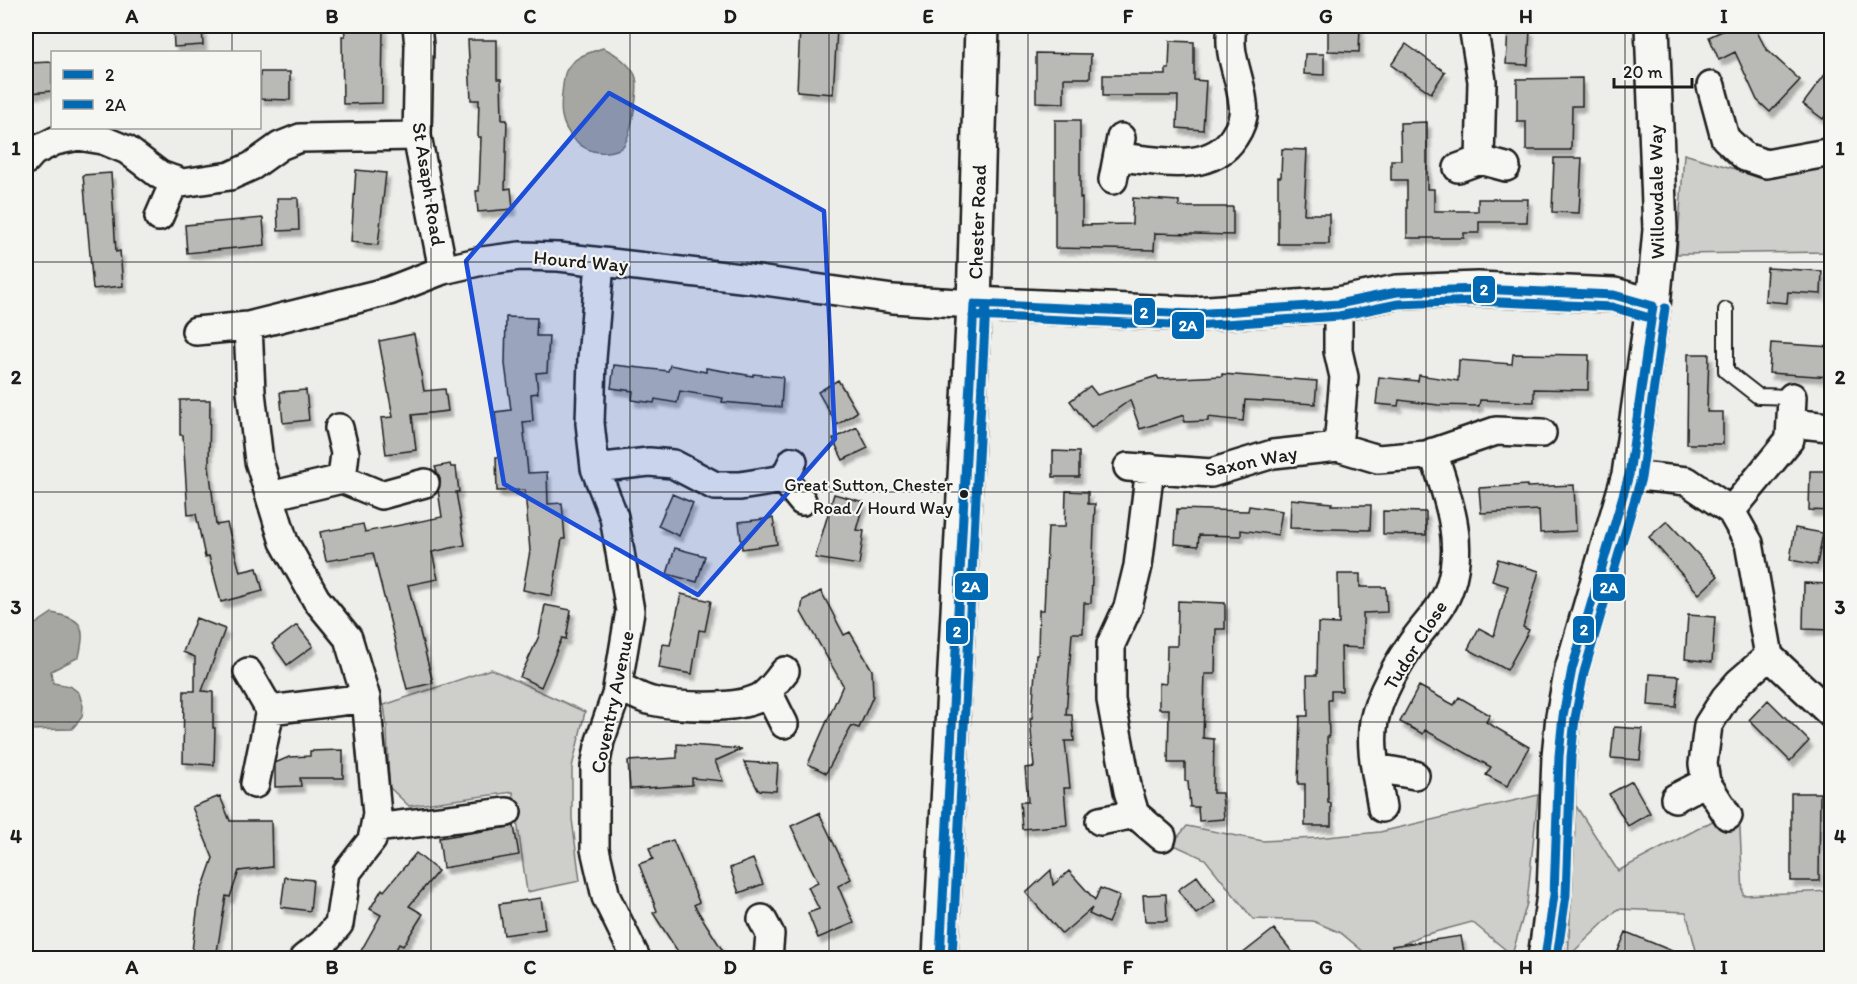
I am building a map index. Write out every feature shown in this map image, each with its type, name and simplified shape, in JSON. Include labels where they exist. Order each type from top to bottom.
[{"type":"street","name":"St Asaph Road","points":[[417,26],[419,46],[417,136],[442,270]]},
{"type":"street","name":"Chester Road","points":[[940,958],[974,304],[982,26]]},
{"type":"street","points":[[1117,158],[1180,163],[1209,160],[1229,145],[1241,125],[1244,105],[1231,56],[1232,26]]},
{"type":"street","points":[[1473,26],[1482,81],[1482,165]]},
{"type":"street","name":"Willowdale Way","points":[[1545,958],[1554,895],[1559,756],[1563,716],[1572,669],[1629,475],[1653,306],[1660,230],[1652,26]]},
{"type":"street","points":[[1711,86],[1725,138],[1744,157],[1766,164],[1832,152]]},
{"type":"street","points":[[26,160],[33,152],[55,141],[78,136],[103,140],[127,150],[160,175],[182,183],[230,176],[252,166],[280,146],[300,138],[417,136]]},
{"type":"street","points":[[159,217],[175,180]]},
{"type":"street","name":"Hourd Way","points":[[196,332],[248,326],[389,291],[442,270],[520,256],[559,257],[750,279],[893,299],[974,304]]},
{"type":"street","name":"Coventry Avenue","points":[[600,263],[592,358],[590,423],[596,468],[614,517],[630,611],[618,686],[600,741],[595,767],[595,849],[606,897],[636,958]]},
{"type":"street","points":[[974,304],[1194,314],[1338,304],[1397,292],[1478,289],[1614,295],[1653,306]]},
{"type":"street","points":[[1338,304],[1338,351],[1344,377],[1338,447]]},
{"type":"street","points":[[248,326],[251,392],[259,461],[284,542],[316,599],[348,638],[366,698],[377,814],[372,840],[347,872],[339,924],[323,943],[303,958]]},
{"type":"street","points":[[1731,511],[1790,440],[1792,410],[1830,427]]},
{"type":"street","points":[[339,428],[345,453],[342,479]]},
{"type":"street","name":"Saxon Way","points":[[1135,814],[1128,791],[1111,700],[1111,644],[1128,607],[1138,566],[1139,467],[1211,473],[1273,454],[1338,447],[1378,459],[1426,455],[1496,431],[1542,433]]},
{"type":"street","name":"Tudor Close","points":[[1382,808],[1373,746],[1374,720],[1386,688],[1413,641],[1442,604],[1451,586],[1456,550],[1452,514],[1433,452]]},
{"type":"street","points":[[596,468],[649,462],[673,464],[715,486],[740,486],[788,470],[802,501]]},
{"type":"street","points":[[1629,475],[1687,481],[1731,511],[1749,543],[1769,656],[1832,716]]},
{"type":"street","points":[[270,496],[342,479],[381,495],[425,483]]},
{"type":"street","points":[[1728,816],[1706,782],[1703,764],[1708,725],[1738,682],[1769,656]]},
{"type":"street","points":[[618,686],[650,701],[695,707],[724,705],[757,699],[768,692],[785,671]]},
{"type":"street","points":[[248,672],[270,710],[255,784]]},
{"type":"street","points":[[768,692],[784,724]]},
{"type":"street","points":[[270,710],[366,698]]},
{"type":"street","points":[[1376,768],[1415,775]]},
{"type":"street","points":[[1675,798],[1706,782]]},
{"type":"street","points":[[375,828],[507,812]]},
{"type":"street","points":[[1100,821],[1135,814],[1162,837]]},
{"type":"lane","points":[[1726,310],[1726,372],[1758,396],[1792,410]]},
{"type":"highlighted area","points":[[609,93],[824,211],[835,439],[698,595],[504,484],[466,261]]},
{"type":"shaded area","points":[[603,48],[627,64],[634,73],[637,84],[628,136],[621,148],[610,152],[592,151],[580,145],[570,135],[561,112],[564,76],[569,66],[582,56]]},
{"type":"shaded area","points":[[1684,154],[1735,169],[1788,170],[1831,155],[1831,252],[1677,254]]},
{"type":"shaded area","points":[[52,613],[76,621],[82,631],[79,657],[51,671],[53,683],[70,686],[79,693],[83,706],[82,717],[72,729],[26,730],[26,640],[34,625]]},
{"type":"shaded area","points":[[491,669],[585,712],[572,767],[572,819],[580,881],[527,892],[513,792],[409,806],[389,787],[384,705]]},
{"type":"shaded area","points":[[1538,795],[1527,903],[1512,955],[1472,922],[1420,936],[1371,958],[1341,933],[1313,921],[1253,919],[1205,859],[1172,844],[1187,826],[1263,841],[1316,838],[1380,832]]},
{"type":"shaded area","points":[[1576,806],[1618,871],[1739,807],[1743,895],[1831,891],[1831,958],[1698,958],[1686,912],[1618,909],[1568,957]]},
{"type":"building","points":[[173,26],[202,26],[203,45],[174,47]]},
{"type":"building","points":[[344,26],[383,26],[382,103],[343,104],[342,36],[345,36]]},
{"type":"building","points":[[1328,26],[1360,26],[1359,52],[1328,51]]},
{"type":"building","points":[[1733,26],[1754,26],[1766,49],[1800,80],[1770,112],[1757,100],[1735,52],[1719,60],[1709,37]]},
{"type":"building","points":[[800,27],[837,29],[833,94],[797,91]]},
{"type":"building","points":[[1508,29],[1530,30],[1528,65],[1506,64]]},
{"type":"building","points":[[468,40],[497,40],[497,79],[501,79],[502,120],[507,120],[505,189],[511,188],[513,209],[478,212],[476,191],[479,191],[481,137],[478,137],[479,100],[471,100]]},
{"type":"building","points":[[1170,41],[1194,42],[1194,80],[1206,81],[1203,130],[1177,128],[1178,96],[1103,96],[1103,75],[1166,75],[1166,69],[1169,69]]},
{"type":"building","points":[[1406,44],[1445,72],[1431,93],[1391,65]]},
{"type":"building","points":[[1036,53],[1091,54],[1090,78],[1064,78],[1064,103],[1036,102]]},
{"type":"building","points":[[1305,54],[1324,54],[1324,75],[1304,74]]},
{"type":"building","points":[[51,62],[51,91],[30,93],[28,63]]},
{"type":"building","points":[[1832,65],[1832,107],[1823,119],[1803,104]]},
{"type":"building","points":[[261,72],[290,72],[290,100],[261,99]]},
{"type":"building","points":[[1582,78],[1582,106],[1572,106],[1571,150],[1526,150],[1526,122],[1517,122],[1517,79]]},
{"type":"building","points":[[1055,120],[1080,120],[1082,225],[1132,224],[1133,198],[1179,201],[1179,207],[1233,207],[1233,235],[1155,233],[1154,250],[1055,248]]},
{"type":"building","points":[[1427,122],[1427,189],[1434,189],[1434,211],[1478,211],[1478,199],[1528,199],[1527,222],[1479,222],[1479,233],[1464,233],[1464,238],[1407,238],[1407,180],[1391,180],[1391,160],[1401,160],[1400,123]]},
{"type":"building","points":[[1282,149],[1307,150],[1304,214],[1329,214],[1329,244],[1278,244],[1278,177],[1281,177]]},
{"type":"building","points":[[1554,158],[1582,158],[1579,213],[1552,212]]},
{"type":"building","points":[[356,170],[386,173],[378,245],[351,242]]},
{"type":"building","points":[[111,173],[116,252],[120,251],[123,286],[93,289],[83,175]]},
{"type":"building","points":[[277,198],[298,198],[299,230],[278,231]]},
{"type":"building","points":[[263,218],[265,245],[187,253],[185,225]]},
{"type":"building","points":[[1767,268],[1822,271],[1821,294],[1788,292],[1787,303],[1765,301]]},
{"type":"building","points":[[506,317],[537,318],[536,336],[549,336],[547,372],[536,373],[538,393],[531,394],[533,421],[523,422],[528,473],[547,472],[548,504],[562,503],[565,539],[562,539],[552,596],[523,590],[530,551],[525,490],[497,491],[496,457],[500,457],[495,412],[511,410],[505,364]]},
{"type":"building","points":[[414,334],[424,391],[445,389],[448,411],[412,415],[416,450],[386,454],[381,418],[393,417],[379,341]]},
{"type":"building","points":[[1771,343],[1832,347],[1832,377],[1769,373]]},
{"type":"building","points":[[1513,354],[1589,355],[1588,390],[1534,389],[1534,402],[1480,400],[1479,406],[1438,405],[1399,400],[1398,406],[1376,404],[1379,377],[1418,381],[1419,375],[1458,381],[1459,360],[1512,364]]},
{"type":"building","points":[[1688,354],[1709,354],[1707,412],[1723,412],[1723,444],[1687,444]]},
{"type":"building","points":[[614,365],[668,371],[670,365],[706,372],[706,368],[753,376],[753,374],[783,377],[781,407],[722,402],[723,398],[680,391],[677,403],[655,399],[654,403],[632,400],[633,391],[611,388]]},
{"type":"building","points":[[1222,374],[1317,381],[1315,404],[1245,400],[1243,421],[1208,417],[1208,421],[1184,422],[1184,415],[1140,429],[1130,400],[1091,428],[1070,401],[1090,386],[1097,395],[1157,376],[1159,379],[1222,376]]},
{"type":"building","points":[[838,380],[857,412],[837,425],[818,392]]},
{"type":"building","points":[[306,390],[309,420],[283,423],[280,392]]},
{"type":"building","points":[[180,400],[210,400],[209,466],[216,525],[227,523],[240,572],[257,568],[263,591],[221,602],[209,556],[205,557],[196,514],[188,515],[183,435],[180,435]]},
{"type":"building","points":[[857,427],[868,448],[843,460],[833,439]]},
{"type":"building","points":[[1053,451],[1079,452],[1079,477],[1053,477]]},
{"type":"building","points":[[450,464],[451,467],[456,467],[459,492],[456,492],[465,545],[432,552],[438,579],[408,585],[433,683],[407,689],[373,553],[326,561],[320,532],[363,524],[365,532],[442,517],[438,490],[440,479],[435,467]]},
{"type":"building","points":[[1810,471],[1832,471],[1832,511],[1809,510]]},
{"type":"building","points":[[1527,485],[1527,487],[1574,485],[1576,531],[1540,533],[1539,510],[1481,513],[1479,488]]},
{"type":"building","points":[[1066,491],[1088,492],[1088,504],[1095,504],[1091,603],[1084,603],[1083,633],[1072,633],[1066,715],[1072,715],[1074,741],[1065,741],[1070,788],[1064,788],[1067,825],[1022,829],[1020,802],[1028,802],[1025,768],[1034,767],[1030,718],[1032,718],[1036,655],[1038,655],[1039,610],[1044,610],[1048,527],[1065,527]]},
{"type":"building","points":[[672,494],[693,503],[679,536],[658,526]]},
{"type":"building","points":[[834,494],[864,502],[856,530],[864,531],[859,565],[815,558]]},
{"type":"building","points":[[1291,499],[1332,503],[1331,505],[1371,505],[1370,530],[1290,528]]},
{"type":"building","points":[[1249,506],[1282,511],[1278,535],[1241,530],[1241,536],[1199,535],[1198,546],[1175,544],[1177,509],[1248,511]]},
{"type":"building","points":[[1383,511],[1426,512],[1426,535],[1383,534]]},
{"type":"building","points":[[773,518],[777,544],[742,549],[739,522]]},
{"type":"building","points":[[1667,521],[1718,576],[1699,594],[1649,537]]},
{"type":"building","points":[[1795,528],[1823,533],[1817,565],[1790,560]]},
{"type":"building","points":[[675,548],[705,556],[697,582],[667,574]]},
{"type":"building","points":[[1498,559],[1539,571],[1523,627],[1529,630],[1507,670],[1468,649],[1479,628],[1494,636],[1508,586],[1492,581]]},
{"type":"building","points":[[1338,574],[1360,574],[1360,587],[1386,587],[1387,612],[1363,613],[1363,648],[1341,647],[1342,691],[1331,691],[1331,700],[1328,700],[1328,803],[1331,803],[1331,826],[1305,826],[1305,784],[1298,784],[1300,716],[1308,716],[1307,675],[1317,675],[1318,623],[1339,624]]},
{"type":"building","points":[[1804,583],[1832,584],[1832,630],[1803,629]]},
{"type":"building","points":[[821,591],[844,635],[850,632],[872,670],[873,696],[859,728],[852,726],[826,773],[808,764],[843,685],[801,612],[803,600]]},
{"type":"building","points":[[681,594],[711,601],[705,631],[699,630],[692,674],[659,668],[663,644],[670,645]]},
{"type":"building","points":[[1178,601],[1225,603],[1225,629],[1216,629],[1215,674],[1205,674],[1203,738],[1214,739],[1213,793],[1222,793],[1224,819],[1199,821],[1198,807],[1190,807],[1188,781],[1185,781],[1185,763],[1168,763],[1169,709],[1159,709],[1159,683],[1166,684],[1167,646],[1177,646]]},
{"type":"building","points":[[545,605],[571,610],[566,639],[562,638],[541,687],[520,677],[539,636]]},
{"type":"building","points":[[1688,615],[1715,617],[1712,662],[1685,659]]},
{"type":"building","points":[[196,618],[225,629],[202,691],[213,692],[214,765],[183,763],[184,691],[195,691],[195,657],[183,652]]},
{"type":"building","points":[[297,625],[313,646],[287,665],[272,644]]},
{"type":"building","points":[[1650,674],[1679,676],[1676,707],[1648,705]]},
{"type":"building","points":[[1419,686],[1454,705],[1459,697],[1490,715],[1486,722],[1529,747],[1507,786],[1486,775],[1491,767],[1425,730],[1423,734],[1400,722]]},
{"type":"building","points":[[1768,700],[1809,741],[1790,761],[1749,720]]},
{"type":"building","points":[[1614,727],[1643,729],[1640,760],[1611,758]]},
{"type":"building","points":[[677,744],[742,749],[715,761],[723,781],[692,778],[692,785],[630,789],[628,761],[677,758]]},
{"type":"building","points":[[343,750],[343,778],[300,778],[301,786],[275,787],[275,763],[289,757],[310,756],[310,751]]},
{"type":"building","points":[[744,762],[778,764],[776,791],[758,790]]},
{"type":"building","points":[[1632,781],[1650,813],[1628,826],[1609,794]]},
{"type":"building","points":[[1791,793],[1820,793],[1819,881],[1791,881]]},
{"type":"building","points":[[220,796],[230,821],[271,821],[272,867],[239,871],[230,897],[226,896],[216,958],[191,958],[199,898],[213,858],[192,807]]},
{"type":"building","points":[[819,813],[851,879],[838,886],[854,923],[818,938],[808,913],[819,909],[808,887],[818,882],[791,826]]},
{"type":"building","points":[[514,826],[519,855],[443,868],[439,838]]},
{"type":"building","points":[[673,840],[699,902],[694,905],[723,951],[712,958],[682,958],[653,913],[657,911],[639,864],[653,859],[649,848]]},
{"type":"building","points":[[416,853],[438,871],[409,906],[423,914],[403,946],[399,944],[391,958],[357,958],[381,915],[370,909],[382,889],[384,891]]},
{"type":"building","points":[[753,859],[763,884],[739,893],[730,868]]},
{"type":"building","points":[[1051,870],[1053,885],[1069,871],[1095,900],[1100,888],[1120,896],[1108,923],[1089,914],[1092,908],[1062,934],[1026,893]]},
{"type":"building","points":[[1197,876],[1215,901],[1196,914],[1178,890]]},
{"type":"building","points":[[285,877],[313,880],[310,911],[281,907]]},
{"type":"building","points":[[1166,894],[1167,921],[1145,921],[1143,895]]},
{"type":"building","points":[[541,898],[545,929],[504,935],[499,904]]},
{"type":"building","points":[[1274,929],[1297,958],[1237,958]]},
{"type":"building","points":[[1626,932],[1689,958],[1615,958]]},
{"type":"building","points":[[1461,936],[1465,958],[1393,958],[1392,946]]},
{"type":"transit line","name":"2","points":[[974,304],[1194,314],[1338,304],[1397,292],[1478,289],[1614,295],[1653,306]]},
{"type":"transit line","name":"2A","points":[[973,316],[1195,326],[1339,316],[1398,304],[1478,301],[1612,307],[1650,318]]},
{"type":"transit line","name":"2","points":[[940,958],[974,304]]},
{"type":"transit line","name":"2A","points":[[952,958],[986,305]]},
{"type":"transit line","name":"2","points":[[1545,958],[1554,895],[1559,756],[1563,716],[1572,669],[1629,475],[1653,306]]},
{"type":"transit line","name":"2A","points":[[1557,958],[1566,895],[1571,757],[1575,718],[1584,672],[1641,478],[1665,308]]},
{"type":"place","name":"Great Sutton, Chester Road / Hourd Way","points":[[964,494]]}]
